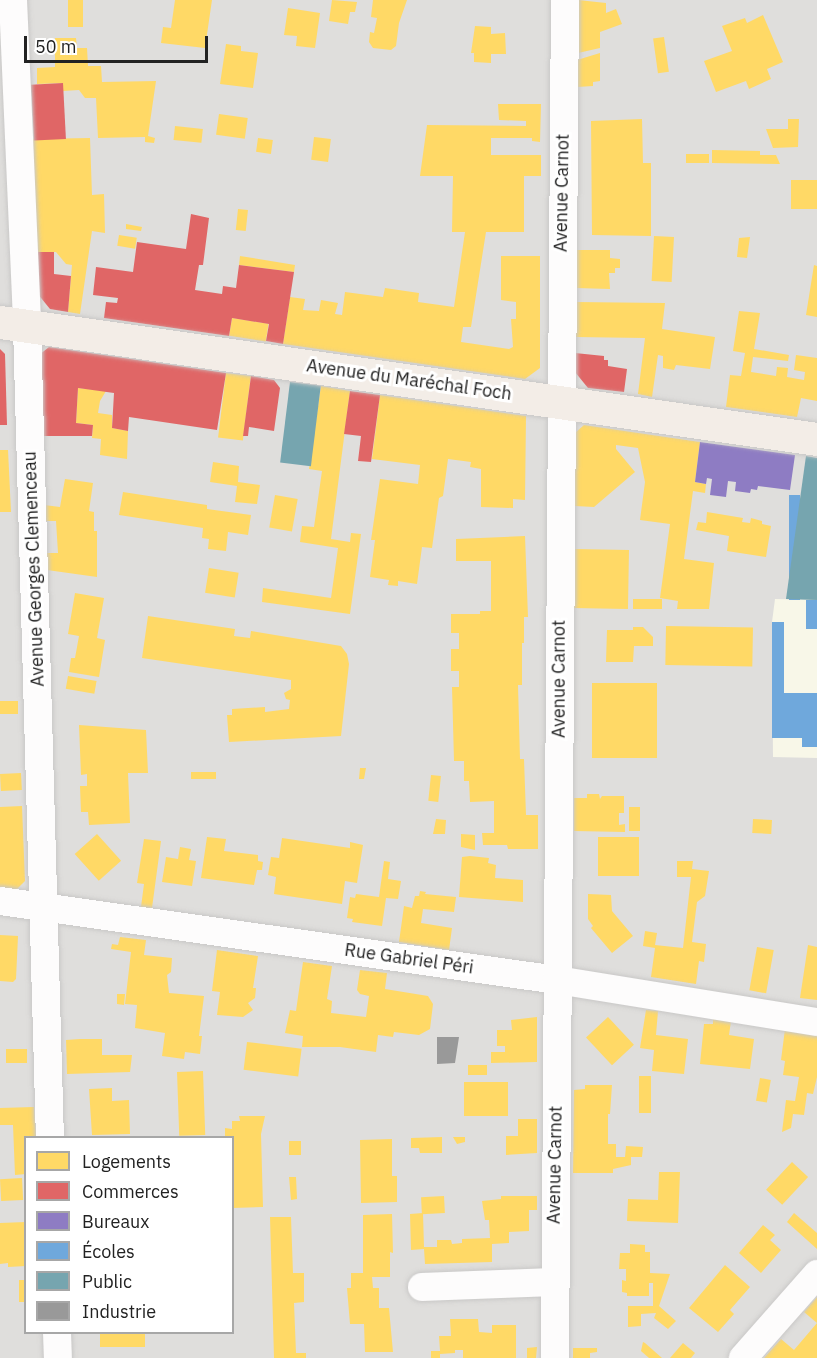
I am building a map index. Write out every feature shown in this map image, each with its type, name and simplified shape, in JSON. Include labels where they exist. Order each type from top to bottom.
[{"type":"main road","name":"Avenue du Maréchal Foch","points":[[14,324],[817,439]]},
{"type":"street","name":"Avenue Georges Clemenceau","points":[[13,0],[14,324],[42,907],[50,1136]]},
{"type":"street","name":"Avenue Carnot","points":[[555,1358],[560,401],[565,0]]},
{"type":"street","name":"Rue Gabriel Péri","points":[[0,902],[557,980],[817,1022]]},
{"type":"street","points":[[743,1358],[817,1274]]},
{"type":"street","points":[[422,1287],[554,1282]]},
{"type":"street","points":[[57,1334],[58,1358]]},
{"type":"shaded area","points":[[0,0],[817,0],[817,1358],[0,1358]]},
{"type":"shaded area","points":[[775,599],[817,600],[817,758],[773,757],[772,622]]},
{"type":"building: Logements","points":[[68,0],[83,0],[83,27],[68,27]]},
{"type":"building: Logements","points":[[175,0],[212,0],[205,48],[161,43],[163,27],[171,28]]},
{"type":"building: Logements","points":[[332,0],[357,2],[355,12],[350,12],[348,24],[329,21]]},
{"type":"building: Logements","points":[[373,0],[407,0],[399,23],[396,46],[391,50],[373,48],[369,42],[370,32],[374,33],[377,18],[371,17]]},
{"type":"building: Logements","points":[[578,0],[606,3],[606,13],[616,9],[622,24],[600,32],[600,48],[578,53]]},
{"type":"building: Logements","points":[[288,8],[320,13],[315,48],[296,46],[297,36],[284,35]]},
{"type":"building: Logements","points":[[763,15],[783,62],[767,69],[771,79],[749,89],[746,81],[716,92],[704,61],[732,51],[722,26],[745,18],[747,23]]},
{"type":"building: Logements","points":[[475,26],[491,27],[491,34],[505,33],[506,54],[491,54],[491,63],[474,62],[474,53],[471,53]]},
{"type":"building: Logements","points":[[664,37],[669,72],[658,73],[653,39]]},
{"type":"building: Logements","points":[[55,38],[76,38],[77,48],[87,48],[88,66],[101,66],[102,82],[156,81],[148,136],[155,138],[154,143],[145,142],[145,137],[98,138],[96,98],[85,98],[79,90],[63,91],[63,83],[37,84],[37,68],[55,67]]},
{"type":"building: Logements","points":[[226,44],[241,46],[241,51],[258,53],[253,88],[220,84]]},
{"type":"building: Logements","points":[[600,53],[600,81],[593,82],[593,86],[577,87],[577,60]]},
{"type":"building: Logements","points":[[498,104],[541,104],[540,142],[532,141],[532,138],[491,138],[491,155],[541,155],[541,176],[524,176],[524,232],[486,232],[471,327],[463,327],[461,342],[509,349],[513,347],[511,319],[516,319],[516,302],[501,300],[501,256],[540,256],[540,368],[525,379],[283,344],[290,297],[305,299],[303,310],[319,311],[321,300],[338,303],[335,314],[342,315],[345,292],[383,297],[385,288],[419,293],[418,302],[454,307],[465,232],[452,232],[453,176],[420,176],[427,125],[526,126],[526,121],[499,120]]},
{"type":"building: Logements","points":[[219,114],[248,118],[245,139],[216,135]]},
{"type":"building: Logements","points":[[642,119],[643,163],[651,163],[651,236],[592,235],[591,121]]},
{"type":"building: Logements","points":[[788,119],[799,119],[798,147],[773,148],[766,129],[788,129]]},
{"type":"building: Logements","points":[[175,126],[203,129],[201,143],[174,140]]},
{"type":"building: Logements","points":[[314,137],[331,139],[328,162],[311,160]]},
{"type":"building: Logements","points":[[90,138],[92,195],[104,194],[105,233],[92,231],[80,314],[68,312],[72,265],[66,264],[56,252],[36,252],[32,139]]},
{"type":"building: Logements","points":[[258,138],[273,140],[271,154],[256,152]]},
{"type":"building: Logements","points":[[712,150],[760,151],[760,155],[776,155],[780,164],[712,163]]},
{"type":"building: Logements","points":[[686,154],[709,154],[709,163],[686,163]]},
{"type":"building: Logements","points":[[791,180],[817,180],[817,209],[791,209]]},
{"type":"building: Logements","points":[[238,209],[248,210],[246,231],[236,230]]},
{"type":"building: Logements","points":[[126,224],[142,227],[141,231],[126,229]]},
{"type":"building: Logements","points":[[119,235],[137,238],[135,249],[117,246]]},
{"type":"building: Logements","points":[[654,236],[674,237],[672,282],[652,281]]},
{"type":"building: Logements","points":[[750,237],[747,258],[737,257],[739,238]]},
{"type":"building: Logements","points":[[576,250],[610,250],[610,258],[620,259],[620,268],[615,268],[615,273],[609,273],[610,289],[576,288]]},
{"type":"building: Logements","points":[[240,256],[295,265],[294,272],[239,265]]},
{"type":"building: Logements","points":[[814,265],[817,266],[817,317],[806,315]]},
{"type":"building: Logements","points":[[575,302],[665,303],[662,329],[715,337],[710,369],[676,365],[674,370],[663,368],[663,356],[658,355],[652,397],[638,394],[645,338],[575,337]]},
{"type":"building: Logements","points":[[739,311],[760,313],[754,349],[789,355],[788,361],[753,357],[751,372],[776,376],[777,367],[788,368],[787,377],[804,380],[805,372],[794,370],[796,355],[817,358],[817,401],[801,398],[797,417],[726,407],[730,375],[741,376],[745,353],[733,351]]},
{"type":"building: Logements","points":[[232,318],[269,324],[266,342],[229,336]]},
{"type":"building: Logements","points":[[226,373],[251,376],[243,441],[218,438]]},
{"type":"building: Logements","points":[[321,386],[350,391],[331,539],[350,542],[351,533],[361,534],[350,614],[262,602],[263,588],[331,598],[338,548],[300,542],[302,526],[314,527],[322,471],[309,469]]},
{"type":"building: Logements","points":[[78,388],[106,391],[100,401],[98,413],[112,415],[112,428],[128,431],[127,459],[100,455],[101,439],[92,438],[93,425],[76,423]]},
{"type":"building: Logements","points":[[380,395],[526,416],[525,500],[513,499],[513,508],[481,507],[481,469],[470,467],[471,462],[448,459],[443,496],[439,498],[432,548],[422,547],[417,584],[398,581],[398,586],[388,585],[389,580],[370,577],[375,540],[371,540],[380,479],[418,484],[420,465],[372,459]]},
{"type":"building: Logements","points":[[584,425],[700,442],[695,482],[706,484],[705,493],[693,491],[684,559],[714,563],[709,609],[677,609],[678,601],[660,598],[670,524],[640,520],[645,482],[638,448],[616,445],[616,449],[635,472],[594,507],[575,506],[575,433]]},
{"type":"building: Logements","points":[[0,450],[8,450],[11,512],[0,512]]},
{"type":"building: Logements","points":[[213,462],[239,466],[238,482],[260,485],[257,504],[235,502],[237,486],[210,482]]},
{"type":"building: Logements","points":[[65,479],[93,483],[89,511],[94,512],[94,531],[97,531],[97,577],[47,570],[46,553],[58,553],[56,521],[45,521],[44,505],[60,507]]},
{"type":"building: Logements","points":[[123,492],[207,505],[207,509],[251,515],[248,535],[228,532],[226,551],[208,549],[209,539],[202,538],[203,528],[119,515]]},
{"type":"building: Logements","points":[[275,495],[298,499],[292,531],[269,527]]},
{"type":"building: Logements","points":[[707,512],[743,518],[742,522],[750,523],[751,518],[771,526],[766,557],[727,551],[729,536],[696,530],[698,522],[706,523]]},
{"type":"building: Logements","points":[[525,536],[528,617],[524,617],[522,685],[518,685],[520,759],[524,759],[526,815],[538,815],[538,849],[508,849],[507,845],[483,845],[482,833],[494,833],[494,801],[470,802],[469,781],[464,781],[464,761],[454,761],[452,687],[459,687],[459,671],[451,671],[451,649],[459,649],[459,633],[451,633],[451,614],[480,614],[480,611],[491,611],[491,561],[456,561],[456,539]]},
{"type":"building: Logements","points":[[574,549],[629,550],[628,609],[573,608]]},
{"type":"building: Logements","points":[[209,568],[239,573],[235,597],[205,593]]},
{"type":"building: Logements","points":[[75,593],[104,598],[97,638],[105,640],[99,677],[69,672],[71,658],[75,658],[79,636],[68,634]]},
{"type":"building: Logements","points":[[633,599],[662,599],[662,609],[633,609]]},
{"type":"building: Logements","points":[[148,616],[235,629],[234,636],[250,638],[251,631],[341,646],[347,654],[349,664],[341,736],[229,742],[227,715],[232,715],[232,709],[265,707],[265,712],[289,709],[290,700],[286,699],[284,693],[291,689],[291,680],[142,658]]},
{"type":"building: Logements","points":[[666,626],[753,628],[752,667],[665,665]]},
{"type":"building: Logements","points":[[633,627],[643,627],[653,637],[653,646],[634,646],[633,662],[606,662],[607,630],[633,630]]},
{"type":"building: Logements","points":[[68,676],[97,681],[94,694],[66,689]]},
{"type":"building: Logements","points":[[592,683],[657,683],[657,758],[592,758]]},
{"type":"building: Logements","points":[[0,701],[18,701],[18,714],[0,714]]},
{"type":"building: Logements","points":[[79,725],[146,730],[148,773],[128,773],[130,823],[89,825],[88,812],[81,812],[80,786],[87,786],[87,774],[81,775]]},
{"type":"building: Logements","points":[[360,768],[366,768],[364,779],[359,779]]},
{"type":"building: Logements","points":[[191,772],[216,772],[216,779],[191,779]]},
{"type":"building: Logements","points":[[21,773],[22,790],[1,791],[0,774]]},
{"type":"building: Logements","points":[[431,775],[441,776],[438,802],[428,801]]},
{"type":"building: Logements","points":[[587,794],[599,794],[600,799],[602,796],[624,796],[624,813],[619,813],[619,825],[625,824],[625,832],[574,831],[574,798],[587,798]]},
{"type":"building: Logements","points":[[22,806],[25,881],[15,891],[0,888],[0,807]]},
{"type":"building: Logements","points":[[629,807],[640,807],[640,831],[629,831]]},
{"type":"building: Logements","points":[[436,819],[446,820],[445,834],[433,834]]},
{"type":"building: Logements","points":[[753,819],[772,820],[771,834],[752,833]]},
{"type":"building: Logements","points":[[97,834],[121,861],[99,881],[75,854]]},
{"type":"building: Logements","points":[[461,834],[475,835],[475,850],[461,847]]},
{"type":"building: Logements","points":[[207,837],[226,839],[224,851],[258,855],[258,861],[263,862],[262,870],[257,870],[254,885],[201,878]]},
{"type":"building: Logements","points":[[598,837],[639,837],[639,876],[598,876]]},
{"type":"building: Logements","points":[[282,838],[350,848],[350,842],[363,845],[357,883],[345,881],[342,904],[274,894],[276,877],[268,875],[271,857],[279,858]]},
{"type":"building: Logements","points":[[144,839],[161,841],[152,908],[141,907],[144,884],[137,883]]},
{"type":"building: Logements","points":[[180,847],[191,849],[189,860],[196,861],[192,886],[162,882],[166,857],[178,859]]},
{"type":"building: Logements","points":[[462,857],[489,858],[488,863],[496,865],[495,878],[523,880],[523,902],[459,897]]},
{"type":"building: Logements","points":[[384,861],[390,862],[388,879],[401,881],[398,899],[386,898],[382,926],[352,922],[353,919],[347,918],[350,897],[355,898],[356,894],[379,897]]},
{"type":"building: Logements","points":[[677,861],[693,861],[692,869],[709,871],[705,896],[697,902],[692,942],[706,944],[704,962],[699,961],[696,984],[651,977],[655,948],[643,946],[645,931],[657,933],[655,945],[683,948],[691,877],[677,877]]},
{"type":"building: Logements","points":[[420,891],[426,892],[425,894],[456,897],[454,912],[423,909],[421,923],[452,928],[449,950],[399,942],[404,906],[412,908],[415,896],[419,896]]},
{"type":"building: Logements","points":[[588,894],[611,895],[612,911],[633,936],[612,953],[591,928],[593,926],[588,919]]},
{"type":"building: Logements","points":[[0,935],[18,936],[16,979],[13,982],[0,981]]},
{"type":"building: Logements","points":[[120,937],[146,940],[144,955],[172,958],[171,972],[167,975],[169,993],[204,996],[199,1036],[202,1036],[200,1054],[185,1052],[184,1059],[162,1056],[165,1033],[135,1028],[137,1005],[125,1004],[131,952],[111,949],[112,944],[118,945]]},
{"type":"building: Logements","points":[[808,945],[817,947],[817,1000],[800,998]]},
{"type":"building: Logements","points":[[757,947],[774,950],[766,993],[749,990]]},
{"type":"building: Logements","points":[[217,950],[258,956],[253,988],[256,988],[255,998],[248,1003],[253,1010],[243,1017],[217,1015],[220,992],[212,991]]},
{"type":"building: Logements","points":[[303,962],[332,966],[327,999],[332,1001],[331,1013],[366,1017],[369,996],[360,994],[357,990],[360,970],[387,973],[385,989],[428,996],[433,1004],[430,1029],[419,1035],[394,1032],[393,1037],[378,1035],[376,1052],[340,1047],[302,1047],[303,1036],[285,1033],[290,1010],[296,1011]]},
{"type":"building: Logements","points":[[117,994],[125,994],[124,1005],[117,1004]]},
{"type":"building: Logements","points":[[646,1010],[658,1011],[656,1035],[688,1039],[684,1074],[652,1071],[654,1050],[640,1048]]},
{"type":"building: Logements","points":[[537,1017],[537,1062],[491,1063],[491,1052],[505,1052],[505,1046],[497,1046],[497,1030],[512,1030],[511,1020]]},
{"type":"building: Logements","points":[[608,1017],[634,1045],[612,1065],[586,1037]]},
{"type":"building: Logements","points":[[713,1019],[731,1021],[729,1035],[754,1039],[750,1069],[700,1064],[704,1024],[713,1024]]},
{"type":"building: Logements","points":[[785,1029],[817,1033],[817,1077],[813,1094],[807,1093],[804,1115],[793,1114],[791,1128],[782,1132],[786,1100],[795,1101],[799,1077],[783,1075],[785,1061],[781,1060]]},
{"type":"building: Logements","points":[[102,1039],[102,1055],[132,1055],[130,1072],[67,1074],[66,1040]]},
{"type":"building: Logements","points":[[247,1042],[302,1049],[298,1076],[244,1070]]},
{"type":"building: Logements","points":[[6,1049],[27,1049],[27,1063],[6,1063]]},
{"type":"building: Logements","points":[[468,1065],[487,1065],[487,1075],[468,1075]]},
{"type":"building: Logements","points":[[203,1071],[205,1135],[179,1136],[177,1072]]},
{"type":"building: Logements","points":[[639,1076],[651,1076],[651,1113],[639,1113]]},
{"type":"building: Logements","points":[[760,1078],[771,1080],[767,1103],[756,1101]]},
{"type":"building: Logements","points":[[464,1082],[508,1082],[508,1116],[464,1116]]},
{"type":"building: Logements","points":[[585,1085],[612,1085],[610,1114],[608,1114],[608,1144],[616,1144],[616,1157],[625,1157],[626,1146],[643,1147],[642,1157],[631,1157],[631,1165],[613,1169],[613,1173],[573,1173],[574,1090],[585,1089]]},
{"type":"building: Logements","points":[[112,1088],[112,1101],[129,1100],[130,1134],[92,1135],[89,1089]]},
{"type":"building: Logements","points":[[34,1107],[36,1136],[24,1136],[24,1174],[15,1175],[13,1125],[0,1125],[0,1108]]},
{"type":"building: Logements","points":[[239,1116],[265,1116],[261,1134],[263,1207],[234,1208],[234,1136],[225,1136],[225,1128],[232,1129],[232,1121],[240,1121]]},
{"type":"building: Logements","points":[[518,1119],[537,1119],[537,1153],[506,1155],[506,1136],[518,1136]]},
{"type":"building: Logements","points":[[442,1137],[442,1153],[420,1153],[419,1148],[411,1148],[411,1138]]},
{"type":"building: Logements","points":[[453,1137],[465,1137],[465,1142],[457,1144]]},
{"type":"building: Logements","points":[[392,1139],[392,1176],[397,1176],[397,1202],[361,1203],[360,1140]]},
{"type":"building: Logements","points":[[289,1141],[301,1141],[301,1155],[289,1155]]},
{"type":"building: Logements","points":[[792,1162],[808,1177],[782,1205],[766,1190]]},
{"type":"building: Logements","points":[[659,1172],[680,1172],[678,1223],[627,1221],[628,1199],[658,1200]]},
{"type":"building: Logements","points":[[289,1177],[296,1177],[297,1199],[291,1200]]},
{"type":"building: Logements","points":[[22,1178],[23,1200],[1,1201],[0,1179]]},
{"type":"building: Logements","points":[[444,1196],[445,1213],[422,1214],[421,1197]]},
{"type":"building: Logements","points":[[501,1196],[537,1196],[537,1210],[529,1210],[529,1231],[509,1232],[509,1243],[492,1244],[492,1262],[425,1264],[424,1249],[411,1250],[410,1214],[423,1213],[424,1247],[437,1247],[437,1240],[451,1240],[452,1244],[462,1243],[462,1239],[490,1238],[489,1220],[485,1220],[482,1201],[501,1199]]},
{"type":"building: Logements","points":[[794,1213],[817,1233],[817,1249],[787,1222]]},
{"type":"building: Logements","points":[[392,1214],[393,1253],[390,1252],[390,1277],[372,1277],[373,1288],[379,1288],[379,1308],[389,1308],[393,1352],[365,1352],[364,1324],[350,1324],[347,1288],[351,1288],[351,1273],[363,1273],[363,1215]]},
{"type":"building: Logements","points":[[270,1217],[291,1217],[293,1273],[304,1273],[304,1302],[294,1303],[296,1353],[306,1353],[306,1358],[274,1358]]},
{"type":"building: Logements","points":[[24,1222],[24,1266],[8,1267],[8,1263],[0,1264],[0,1223]]},
{"type":"building: Logements","points":[[763,1225],[775,1235],[770,1240],[781,1250],[761,1273],[739,1253]]},
{"type":"building: Logements","points":[[630,1244],[645,1245],[645,1252],[650,1252],[650,1273],[670,1274],[659,1306],[676,1321],[668,1329],[654,1318],[656,1313],[641,1314],[641,1326],[628,1327],[628,1306],[653,1306],[653,1283],[649,1283],[649,1296],[627,1296],[627,1293],[622,1292],[622,1280],[626,1281],[626,1269],[619,1269],[620,1253],[630,1253]]},
{"type":"building: Logements","points":[[725,1265],[750,1287],[730,1310],[734,1314],[718,1332],[689,1308]]},
{"type":"building: Logements","points":[[19,1280],[24,1280],[24,1302],[19,1302]]},
{"type":"building: Logements","points":[[817,1297],[817,1323],[804,1312]]},
{"type":"building: Logements","points":[[450,1319],[478,1319],[479,1332],[492,1333],[492,1325],[516,1325],[516,1358],[463,1358],[463,1350],[455,1350],[455,1353],[440,1354],[440,1358],[431,1358],[431,1351],[440,1351],[439,1336],[451,1336]]},
{"type":"building: Logements","points":[[817,1323],[817,1358],[764,1358],[781,1339],[794,1350]]},
{"type":"building: Logements","points":[[100,1334],[145,1334],[145,1347],[100,1347]]},
{"type":"building: Logements","points":[[643,1342],[662,1358],[649,1358],[641,1351]]},
{"type":"building: Logements","points":[[683,1343],[695,1353],[691,1358],[670,1358]]},
{"type":"building: Logements","points":[[537,1347],[536,1358],[527,1358],[527,1348]]},
{"type":"building: Logements","points":[[573,1348],[597,1348],[597,1352],[590,1353],[590,1358],[573,1358]]},
{"type":"building: Commerces","points":[[63,83],[66,139],[34,141],[31,85]]},
{"type":"building: Commerces","points":[[191,214],[209,218],[203,265],[199,265],[195,290],[222,294],[223,286],[236,288],[239,265],[294,272],[283,344],[266,341],[269,324],[232,318],[229,336],[104,318],[106,302],[117,303],[118,298],[93,295],[96,267],[133,272],[137,242],[186,249]]},
{"type":"building: Commerces","points":[[36,252],[54,252],[54,274],[71,276],[68,312],[50,309],[37,293]]},
{"type":"building: Commerces","points":[[49,347],[226,373],[217,430],[129,417],[128,431],[112,428],[114,393],[78,388],[76,423],[93,425],[92,436],[42,436],[39,355]]},
{"type":"building: Commerces","points":[[0,349],[5,354],[7,425],[0,425]]},
{"type":"building: Commerces","points":[[575,353],[604,356],[604,360],[608,360],[608,366],[627,369],[624,392],[588,388],[575,372]]},
{"type":"building: Commerces","points":[[251,376],[274,380],[280,388],[274,431],[249,427],[248,436],[243,436]]},
{"type":"building: Commerces","points":[[350,391],[380,395],[371,462],[358,461],[361,436],[344,434]]},
{"type":"building: Bureaux","points":[[700,442],[795,455],[790,490],[758,486],[757,490],[751,489],[750,493],[735,491],[736,482],[728,481],[726,497],[710,495],[712,479],[707,478],[706,484],[695,482]]},
{"type":"building: Écoles","points":[[789,495],[800,495],[800,600],[789,600]]},
{"type":"building: Écoles","points":[[806,600],[817,600],[817,629],[806,629]]},
{"type":"building: Écoles","points":[[772,622],[784,622],[784,693],[817,693],[817,747],[802,747],[802,738],[772,738]]},
{"type":"building: Public","points":[[290,382],[321,386],[311,466],[280,462]]},
{"type":"building: Public","points":[[806,456],[817,458],[817,600],[786,599]]},
{"type":"building: Industrie","points":[[437,1037],[459,1037],[455,1063],[437,1064]]}]
